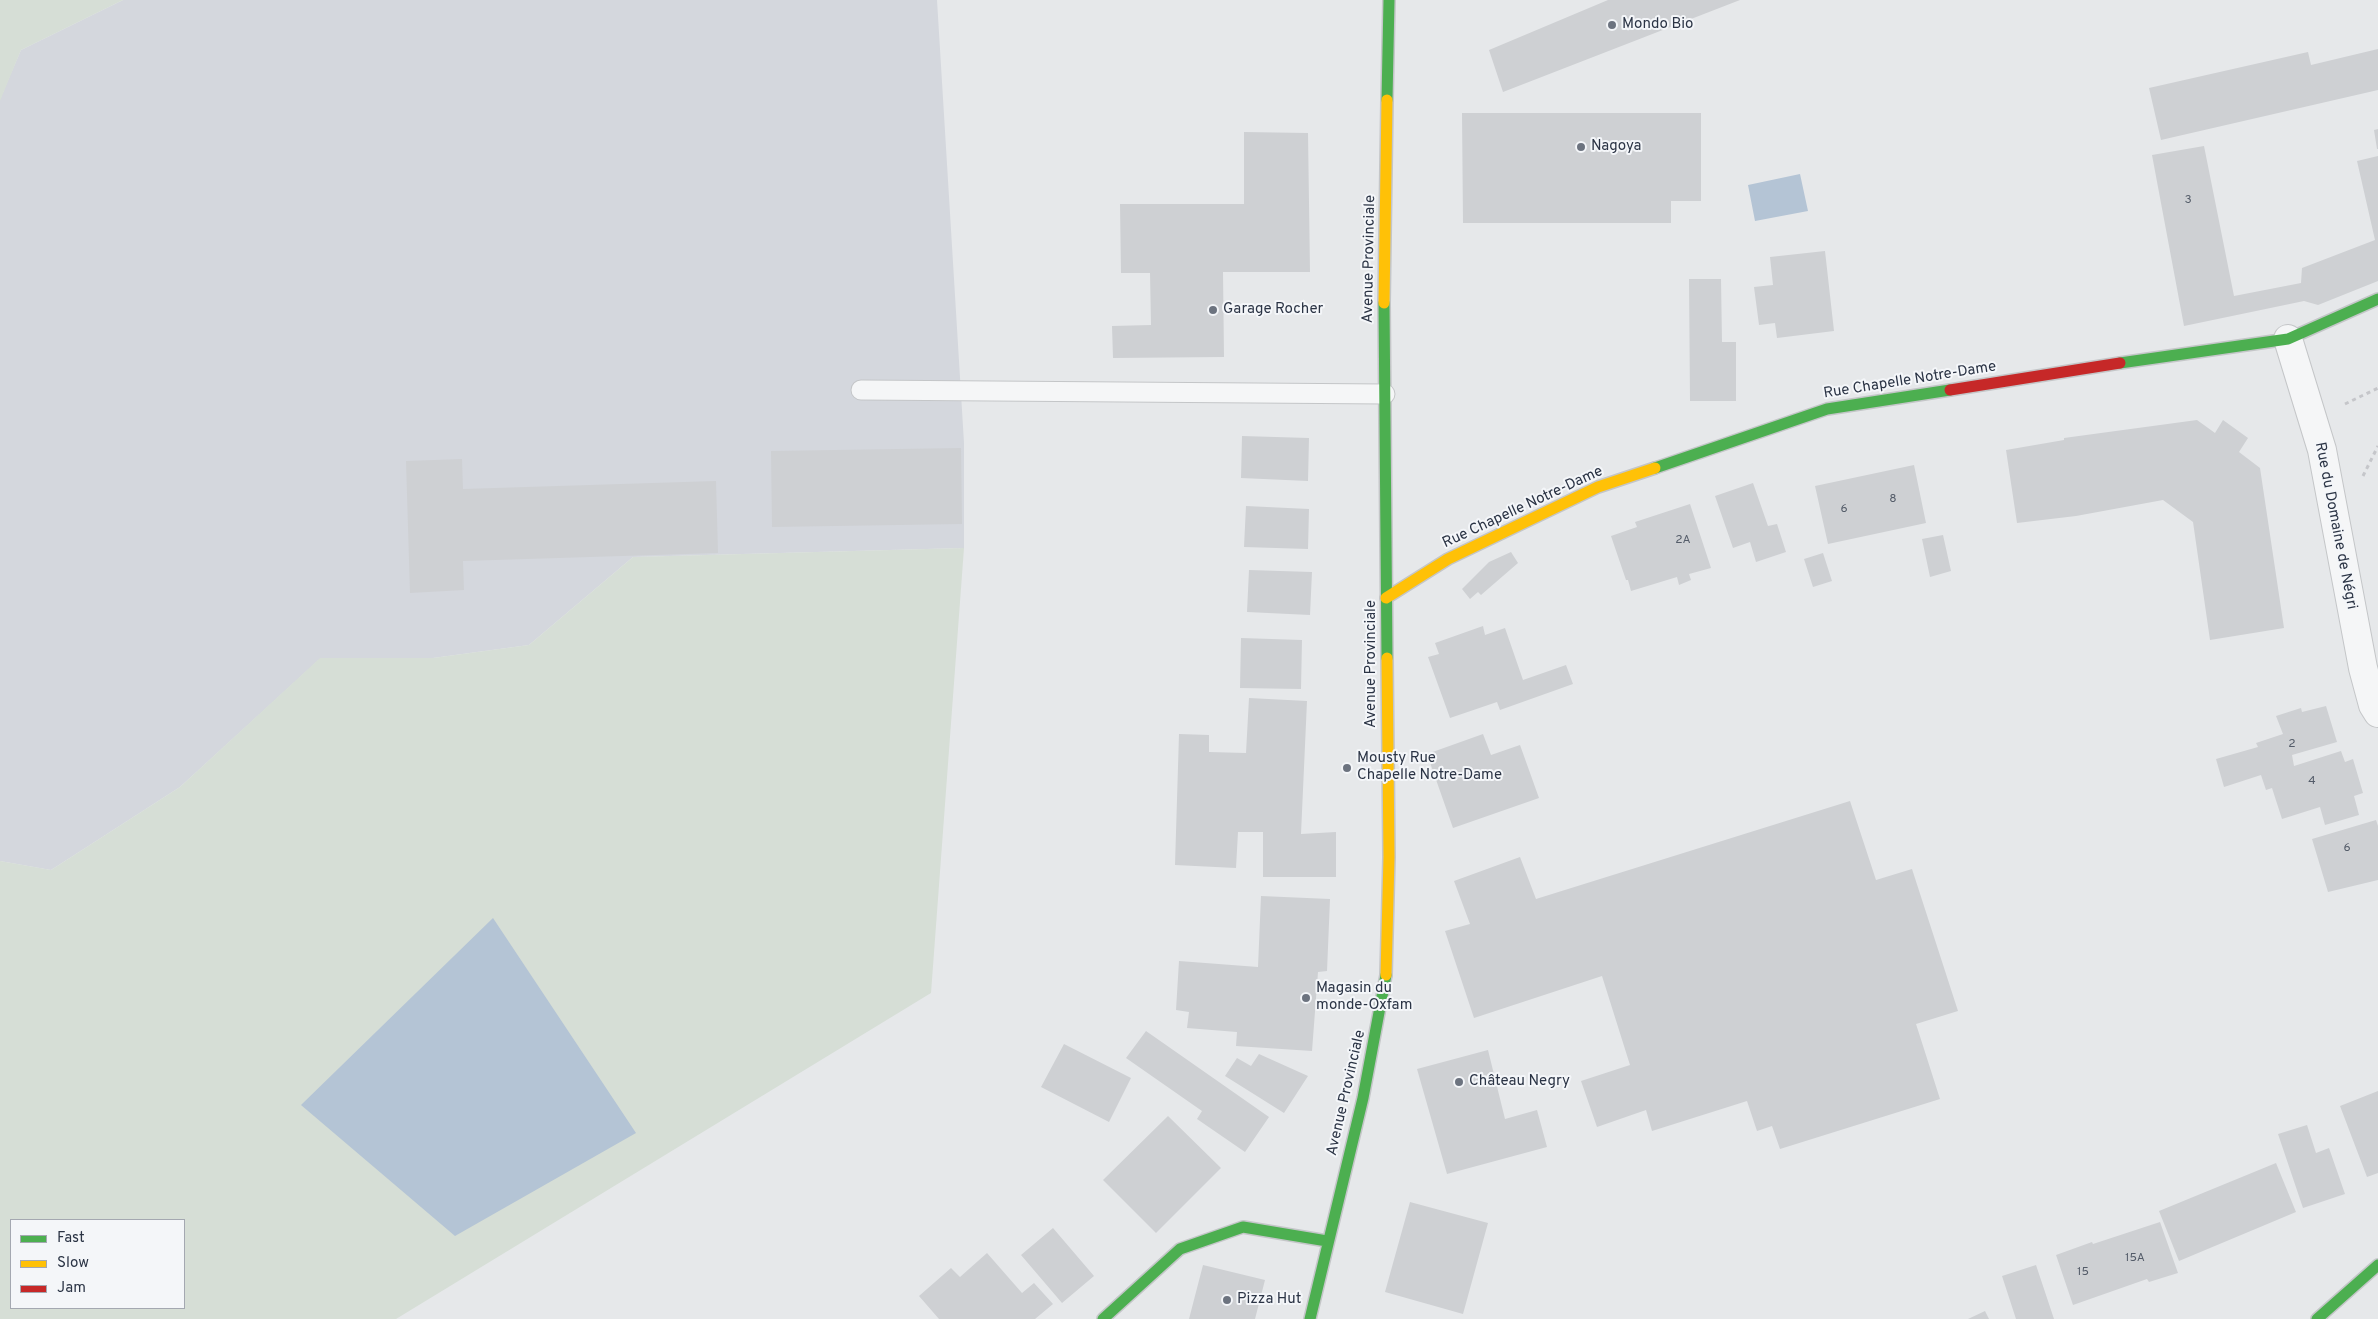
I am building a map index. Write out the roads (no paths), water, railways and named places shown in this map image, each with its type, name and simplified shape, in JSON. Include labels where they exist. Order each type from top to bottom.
[{"type":"street","name":"Avenue Provinciale","points":[[1310,1319],[1327,1242],[1364,1098],[1386,985],[1389,858],[1385,394],[1389,0]]},
{"type":"street","name":"Rue Chapelle Notre-Dame","points":[[1386,598],[1448,559],[1598,487],[1827,409],[2288,339],[2378,300]]},
{"type":"street","name":"Rue du Domaine de Négri","points":[[2288,339],[2322,450],[2363,668],[2373,706],[2378,713]]},
{"type":"street","points":[[1103,1319],[1180,1249],[1243,1227],[1327,1242]]},
{"type":"street","points":[[2317,1319],[2378,1265]]},
{"type":"lane","points":[[861,390],[1385,394]]},
{"type":"water","points":[[1800,174],[1808,211],[1755,221],[1748,185]]},
{"type":"water","points":[[493,918],[636,1133],[455,1236],[301,1105]]},
{"type":"place","name":"Mondo Bio","points":[[1612,25]]},
{"type":"place","name":"Nagoya","points":[[1581,147]]},
{"type":"place","name":"Garage Rocher","points":[[1213,310]]},
{"type":"place","name":"Mousty Rue Chapelle Notre-Dame","points":[[1347,768]]},
{"type":"place","name":"Magasin du monde-Oxfam","points":[[1306,998]]},
{"type":"place","name":"Château Negry","points":[[1459,1082]]},
{"type":"place","name":"Pizza Hut","points":[[1227,1300]]}]
